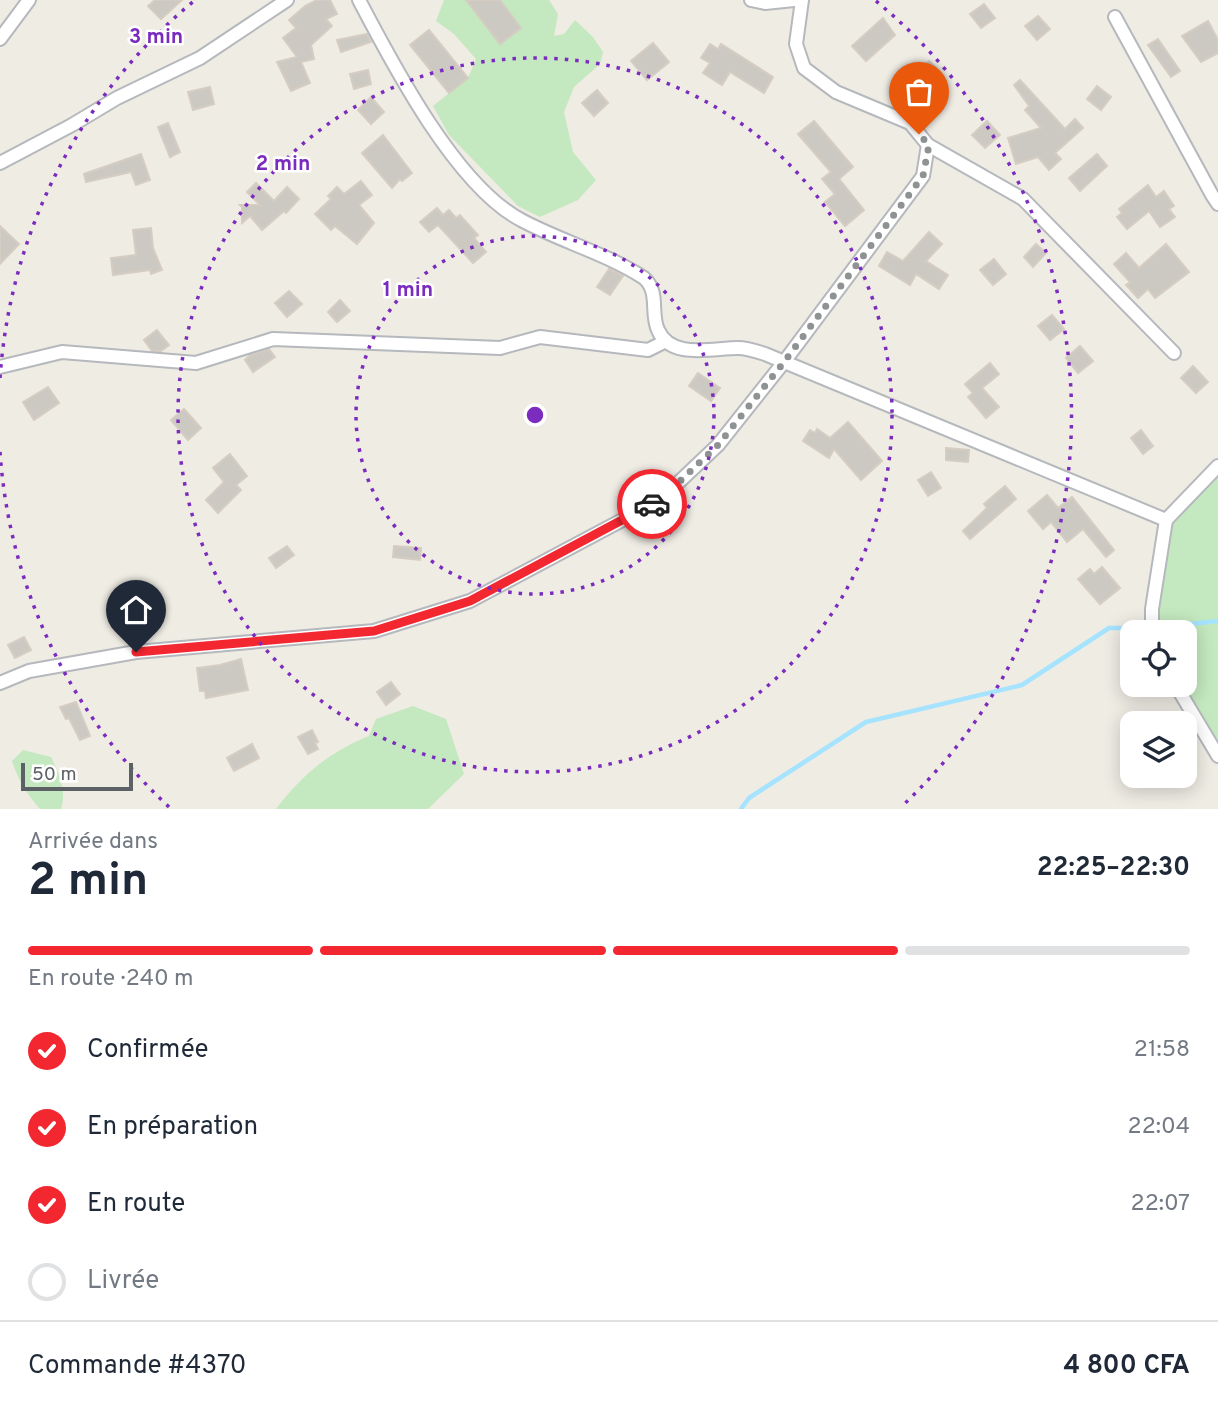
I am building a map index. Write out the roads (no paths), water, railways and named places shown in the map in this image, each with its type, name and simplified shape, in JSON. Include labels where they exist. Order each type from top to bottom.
[{"type":"street","points":[[0,39],[29,0]]},
{"type":"street","points":[[0,163],[72,125],[117,97],[201,58],[287,0]]},
{"type":"street","points":[[359,0],[384,49],[430,123],[483,191],[522,221],[568,240],[644,278],[652,287],[655,321],[658,332],[666,341],[682,350],[754,350],[1166,520]]},
{"type":"street","points":[[751,0],[765,3],[794,0]]},
{"type":"street","points":[[802,0],[796,44],[804,68],[836,92],[910,124],[929,145],[1023,199],[1174,352]]},
{"type":"street","points":[[1115,17],[1218,204]]},
{"type":"street","points":[[0,683],[29,671],[136,652],[374,631],[470,601],[660,500],[718,445],[784,362],[923,176],[929,145]]},
{"type":"street","points":[[0,367],[62,352],[196,363],[272,339],[500,348],[540,337],[648,350],[666,341]]},
{"type":"street","points":[[1152,620],[1166,520],[1218,466]]},
{"type":"street","points":[[1183,697],[1218,756]]},
{"type":"waterway","points":[[741,809],[749,798],[866,722],[1022,685],[1109,628],[1151,628],[1218,621]]}]
